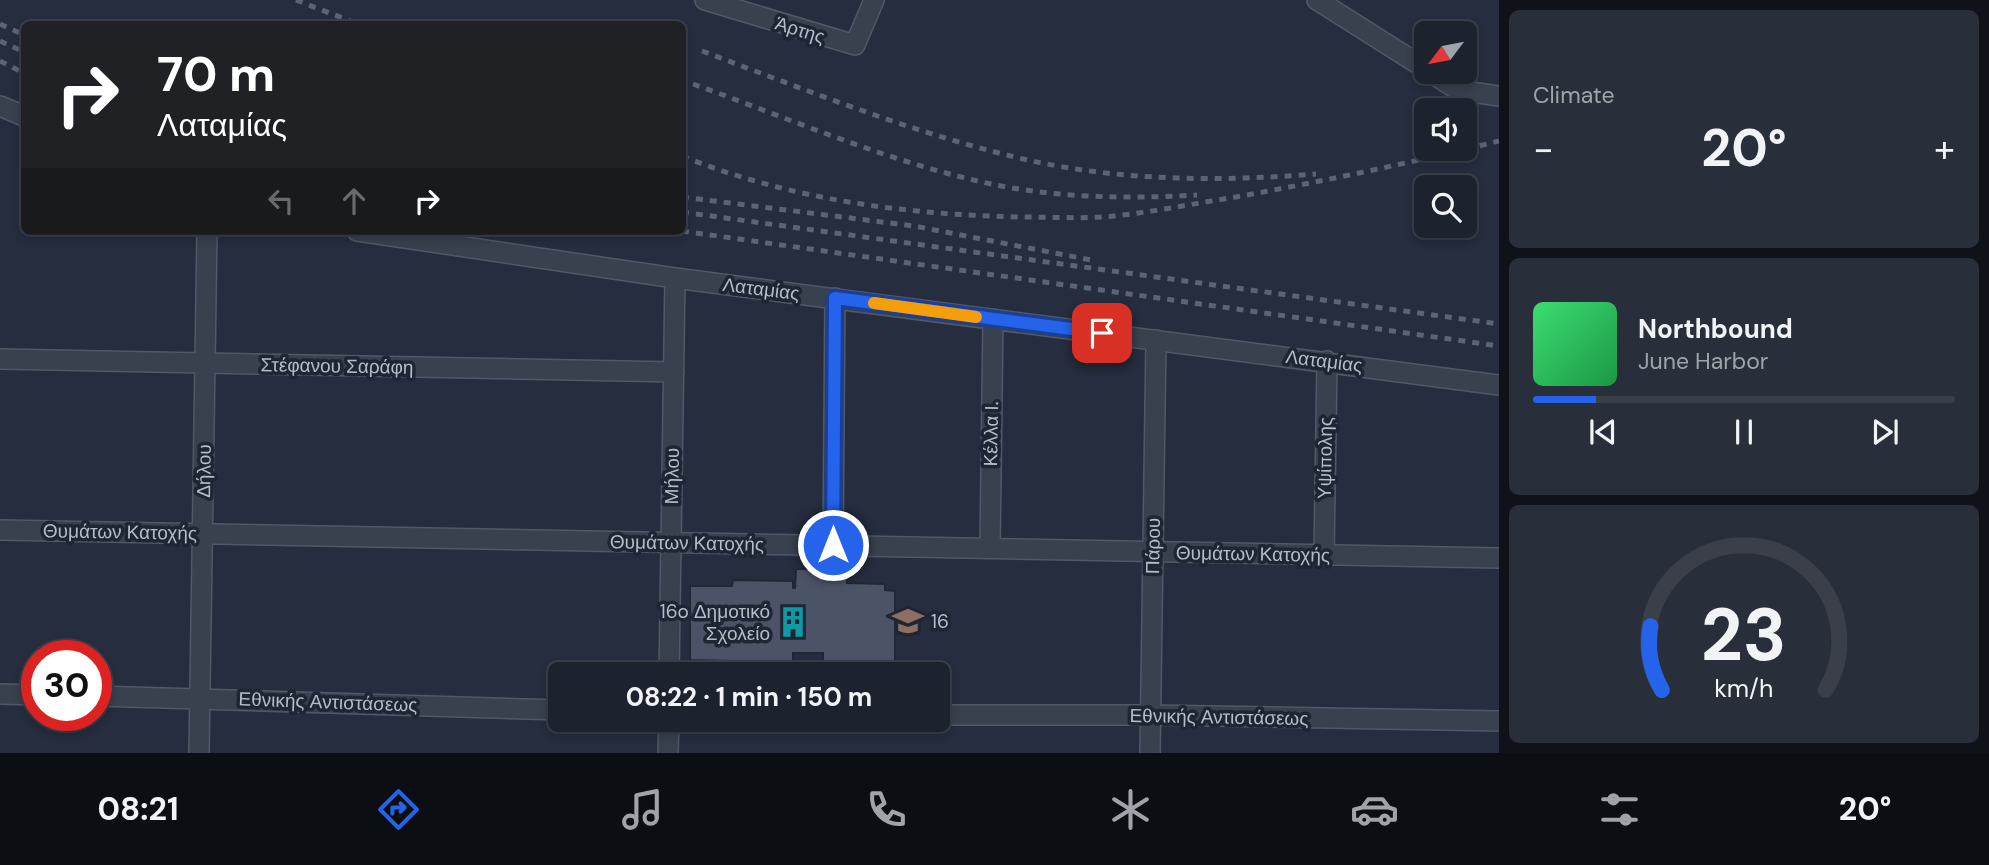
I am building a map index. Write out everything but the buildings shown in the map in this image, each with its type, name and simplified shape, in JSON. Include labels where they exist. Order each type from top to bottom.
[{"type":"street","name":"Άρτης","points":[[705,0],[855,45],[874,0]]},
{"type":"street","points":[[1317,0],[1414,62]]},
{"type":"street","points":[[1449,84],[1458,90],[1499,96]]},
{"type":"street","points":[[0,106],[21,115]]},
{"type":"street","name":"Δήλου","points":[[200,753],[207,235]]},
{"type":"street","name":"Λαταμίας","points":[[384,235],[675,278],[1499,385]]},
{"type":"street","name":"Μήλου","points":[[669,662],[675,278]]},
{"type":"street","points":[[833,545],[835,298]]},
{"type":"street","name":"Κέλλα Ι.","points":[[990,548],[993,319]]},
{"type":"street","name":"Πάρου","points":[[1150,753],[1156,340]]},
{"type":"street","name":"Στέφανου Σαράφη","points":[[0,359],[674,372]]},
{"type":"street","name":"Υψίπολης","points":[[1324,555],[1327,361]]},
{"type":"street","name":"Θυμάτων Κατοχής","points":[[0,530],[1499,558]]},
{"type":"street","points":[[0,694],[21,695]]},
{"type":"street","name":"Εθνικής Αντιστάσεως","points":[[112,696],[548,710]]},
{"type":"street","name":"Εθνικής Αντιστάσεως","points":[[950,715],[1151,715],[1499,721]]},
{"type":"street","points":[[668,753],[669,732]]},
{"type":"railway","points":[[296,0],[350,21]]},
{"type":"railway","points":[[0,24],[21,34]]},
{"type":"railway","points":[[0,41],[21,51]]},
{"type":"railway","points":[[702,51],[938,136],[1056,166],[1167,178],[1316,174]]},
{"type":"railway","points":[[0,61],[21,72]]},
{"type":"railway","points":[[693,84],[881,153],[996,185],[1046,193],[1096,196],[1197,195]]},
{"type":"railway","points":[[686,157],[765,184],[850,202],[980,216],[1081,218],[1143,212],[1264,192],[1499,141]]},
{"type":"railway","points":[[686,198],[914,226],[1091,260]]},
{"type":"railway","points":[[686,213],[1499,324]]},
{"type":"railway","points":[[686,232],[1499,346]]},
{"type":"slow traffic","points":[[874,303],[976,317]]},
{"type":"place","name":"16","points":[[908,621]]},
{"type":"place","name":"16o Δημοτικό Σχολείο","points":[[793,622]]},
{"type":"route","points":[[833,545],[835,298],[1102,333]]}]
